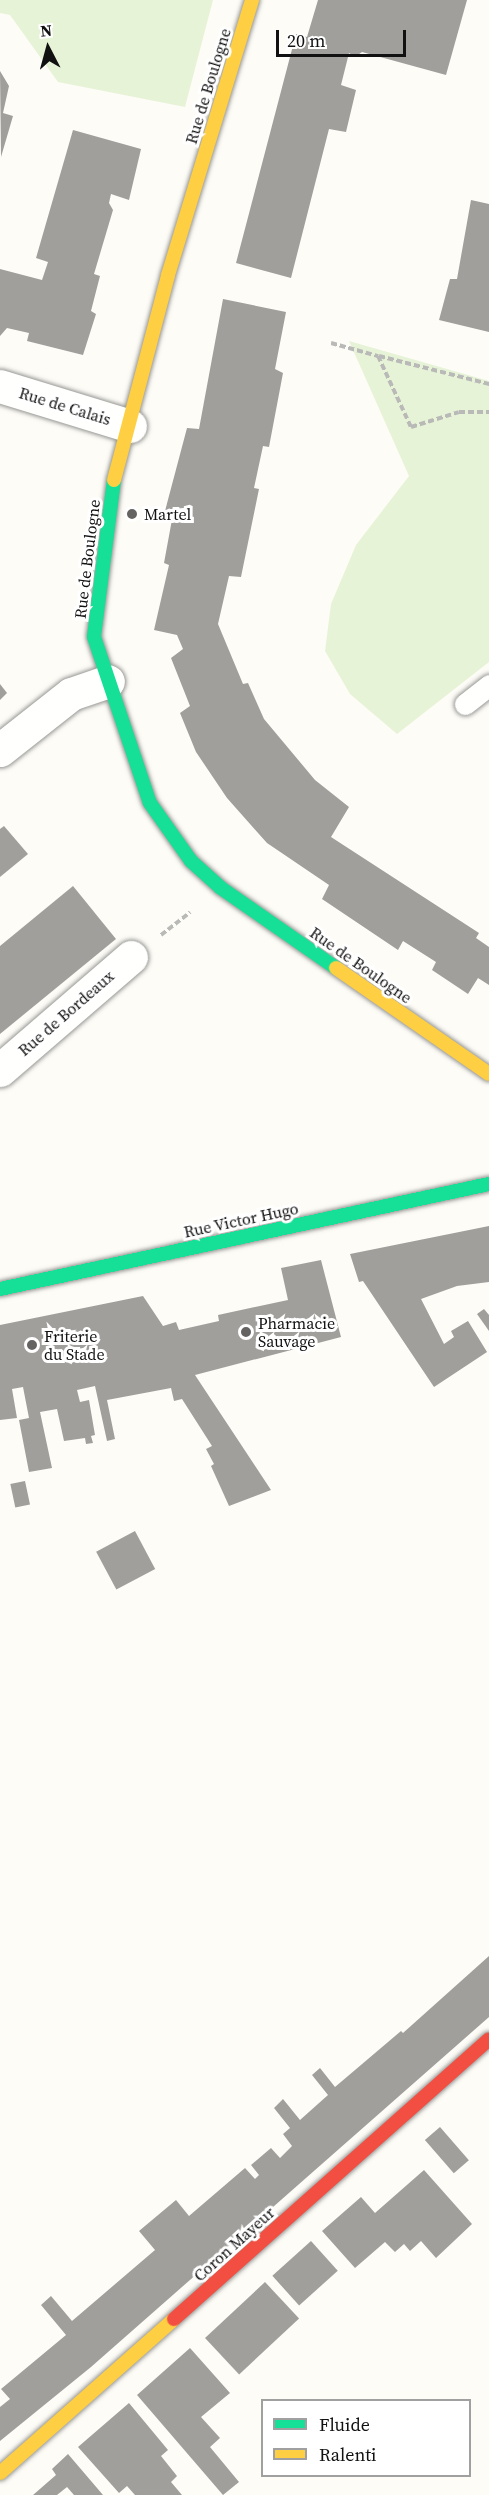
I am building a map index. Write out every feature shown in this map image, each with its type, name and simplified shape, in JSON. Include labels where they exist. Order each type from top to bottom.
[{"type":"street","name":"Rue de Boulogne","points":[[252,0],[168,275],[112,488],[99,578],[94,637],[150,803],[191,861],[221,888],[489,1074]]},
{"type":"street","name":"Rue de Calais","points":[[0,386],[130,426]]},
{"type":"street","points":[[0,750],[71,694],[108,681]]},
{"type":"street","name":"Rue de Bordeaux","points":[[0,1070],[131,957]]},
{"type":"street","name":"Rue Victor Hugo","points":[[0,1289],[489,1184]]},
{"type":"street","name":"Coron Mayeur","points":[[0,2474],[489,2039]]},
{"type":"lane","points":[[465,704],[489,685]]},
{"type":"path","points":[[331,343],[489,384]]},
{"type":"path","points":[[378,356],[411,427],[459,412],[489,412]]},
{"type":"path","points":[[131,957],[221,888]]},
{"type":"green space","points":[[0,0],[213,0],[185,107],[58,82],[10,15],[0,13]]},
{"type":"green space","points":[[349,341],[489,381],[489,662],[397,734],[350,694],[325,651],[331,604],[356,545],[409,476]]},
{"type":"building","points":[[318,0],[467,0],[446,75],[362,52],[355,57],[349,53],[341,85],[356,90],[346,132],[329,129],[291,278],[236,263],[296,34],[307,37]]},
{"type":"building","points":[[0,71],[9,86],[3,113],[13,116],[1,157]]},
{"type":"building","points":[[73,130],[141,149],[129,200],[111,194],[109,203],[113,210],[94,274],[100,276],[91,311],[96,314],[83,355],[27,341],[29,333],[7,328],[0,336],[0,269],[42,280],[48,262],[36,258]]},
{"type":"building","points":[[471,200],[489,204],[489,332],[439,320],[450,279],[457,279]]},
{"type":"building","points":[[223,299],[286,312],[275,369],[283,373],[269,447],[263,446],[254,488],[259,489],[241,577],[229,576],[218,624],[243,684],[248,683],[264,719],[315,780],[349,807],[331,837],[479,933],[476,938],[489,947],[489,985],[478,978],[468,994],[432,970],[436,962],[403,941],[398,950],[322,899],[329,885],[267,843],[227,798],[196,752],[180,713],[190,706],[171,658],[183,649],[177,635],[154,630],[169,565],[164,563],[173,514],[165,511],[187,428],[199,429]]},
{"type":"building","points":[[0,684],[7,693],[0,700]]},
{"type":"building","points":[[4,826],[28,854],[0,877],[0,829]]},
{"type":"building","points":[[73,886],[116,939],[0,1034],[0,946]]},
{"type":"building","points":[[489,1226],[489,1282],[457,1286],[421,1299],[444,1344],[454,1337],[451,1331],[468,1321],[487,1352],[434,1387],[363,1281],[359,1282],[350,1254]]},
{"type":"building","points":[[321,1260],[341,1337],[195,1375],[271,1490],[229,1506],[211,1466],[214,1464],[206,1449],[212,1446],[182,1399],[174,1401],[171,1388],[107,1400],[115,1439],[107,1441],[95,1386],[77,1390],[80,1402],[89,1400],[95,1435],[91,1436],[93,1443],[86,1444],[85,1438],[64,1441],[57,1409],[40,1412],[52,1468],[29,1472],[19,1420],[29,1418],[23,1387],[12,1389],[17,1418],[0,1420],[0,1325],[143,1296],[163,1326],[176,1322],[179,1330],[219,1321],[218,1315],[288,1300],[281,1268]]},
{"type":"building","points":[[484,1309],[489,1315],[489,1331],[477,1314]]},
{"type":"building","points":[[25,1481],[30,1504],[15,1508],[10,1484]]},
{"type":"building","points":[[135,1531],[155,1569],[116,1590],[96,1552]]},
{"type":"building","points":[[489,1956],[489,2017],[91,2367],[0,2441],[0,2407],[10,2399],[1,2389],[66,2335],[41,2305],[51,2296],[72,2321],[155,2250],[139,2231],[176,2200],[189,2216],[245,2168],[255,2179],[259,2175],[251,2165],[271,2148],[280,2158],[292,2146],[283,2134],[290,2128],[274,2108],[283,2099],[300,2120],[328,2095],[312,2075],[320,2068],[335,2087],[401,2031],[403,2033]]},
{"type":"building","points":[[440,2127],[469,2160],[454,2173],[425,2140]]},
{"type":"building","points":[[424,2170],[472,2224],[436,2258],[421,2241],[410,2251],[404,2244],[395,2252],[385,2242],[355,2268],[322,2231],[361,2197],[375,2213]]},
{"type":"building","points":[[311,2241],[338,2271],[299,2306],[272,2276]]},
{"type":"building","points":[[265,2282],[299,2319],[239,2374],[205,2338]]},
{"type":"building","points":[[190,2348],[230,2393],[201,2417],[220,2438],[210,2447],[239,2482],[223,2495],[137,2395]]},
{"type":"building","points":[[129,2403],[168,2450],[161,2456],[177,2476],[171,2482],[182,2495],[135,2495],[127,2486],[119,2493],[78,2447]]},
{"type":"building","points":[[68,2454],[103,2495],[74,2495],[67,2487],[57,2495],[33,2495],[56,2475],[52,2469]]},
{"type":"traffic: fast","points":[[114,480],[94,637],[150,803],[191,861],[221,888],[336,968]]},
{"type":"traffic: fast","points":[[0,1289],[489,1184]]},
{"type":"traffic: slow","points":[[114,480],[168,275],[252,0]]},
{"type":"traffic: slow","points":[[336,968],[489,1074]]},
{"type":"traffic: slow","points":[[0,2473],[174,2319]]},
{"type":"traffic: jam","points":[[174,2319],[489,2039]]},
{"type":"place","name":"Martel","points":[[132,514]]},
{"type":"place","name":"Pharmacie Sauvage","points":[[246,1332]]},
{"type":"place","name":"Friterie du Stade","points":[[32,1345]]}]
